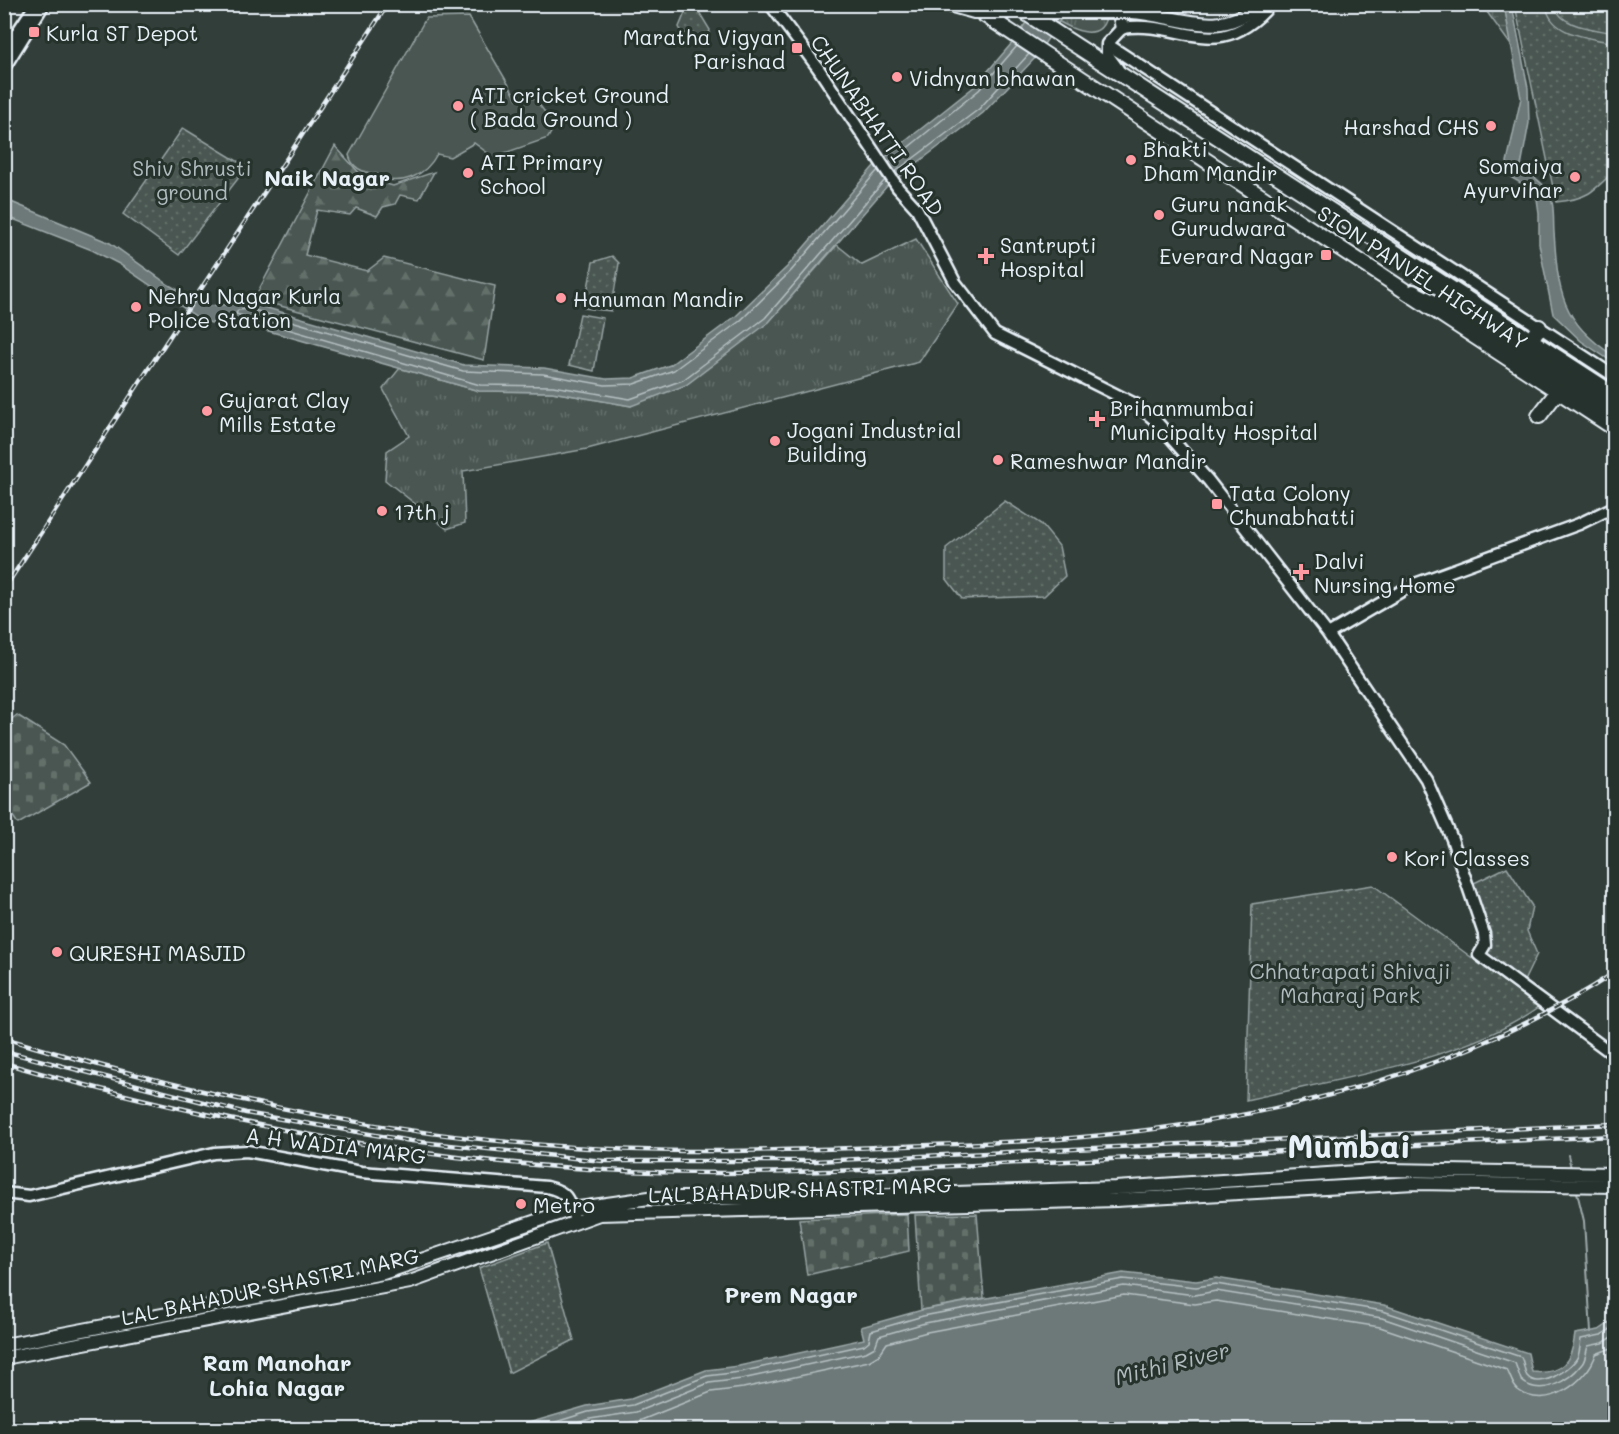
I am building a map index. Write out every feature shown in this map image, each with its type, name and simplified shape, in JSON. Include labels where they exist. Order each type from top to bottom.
[{"type":"highway","name":"SION PANVEL HIGHWAY","points":[[968,4],[1614,428]]},
{"type":"highway","name":"SION PANVEL HIGHWAY","points":[[1014,6],[1614,394]]},
{"type":"highway","points":[[1531,340],[1539,327]]},
{"type":"highway","points":[[1539,416],[1558,391]]},
{"type":"main road","points":[[4,52],[36,4]]},
{"type":"main road","points":[[4,68],[44,4]]},
{"type":"main road","name":"CHUNABHATTI ROAD","points":[[770,4],[818,68],[897,188],[917,209],[959,288],[995,334],[1137,405],[1156,421],[1208,480],[1328,634],[1426,779],[1452,839],[1485,934],[1485,945],[1479,955],[1614,1055]]},
{"type":"main road","points":[[945,4],[974,12],[1131,12],[1192,25],[1212,25],[1241,18],[1258,4]]},
{"type":"main road","points":[[1117,4],[1122,28]]},
{"type":"main road","points":[[1107,44],[1122,28],[1147,25],[1192,37],[1218,36],[1247,26],[1271,4]]},
{"type":"main road","points":[[1107,44],[1110,60],[1126,79]]},
{"type":"main road","points":[[1107,44],[1614,376]]},
{"type":"main road","points":[[1396,255],[1449,298],[1614,417]]},
{"type":"main road","points":[[1384,275],[1445,306],[1614,405]]},
{"type":"main road","points":[[1328,634],[1412,585],[1580,524],[1614,507]]},
{"type":"main road","name":"A H WADIA MARG","points":[[4,1193],[28,1196],[214,1153],[247,1151],[361,1172],[547,1186],[562,1191],[573,1215]]},
{"type":"main road","name":"LAL BAHADUR SHASTRI MARG","points":[[1115,1194],[1294,1174],[1388,1170],[1480,1170],[1538,1178],[1612,1180]]},
{"type":"main road","points":[[1480,1170],[1480,1184]]},
{"type":"main road","points":[[1294,1174],[1309,1187]]},
{"type":"main road","name":"LAL BAHADUR SHASTRI MARG","points":[[4,1345],[383,1273],[573,1215],[649,1198],[857,1201],[1414,1183],[1480,1184],[1538,1178]]},
{"type":"main road","name":"LAL BAHADUR SHASTRI MARG","points":[[4,1358],[410,1282],[573,1215]]},
{"type":"main road","points":[[189,1309],[194,1323]]},
{"type":"green space","points":[[435,5],[475,5],[467,14],[429,13]]},
{"type":"green space","points":[[1032,5],[1108,5],[1105,21],[1098,30],[1089,32],[1065,25]]},
{"type":"green space","points":[[1482,5],[1504,5],[1513,48]]},
{"type":"green space","name":"Somaiya Ayurvihar","points":[[1515,5],[1614,5],[1614,171],[1595,189],[1575,199],[1556,202]]},
{"type":"green space","points":[[1546,5],[1556,5],[1563,18],[1579,26],[1614,33],[1614,43],[1583,37],[1563,29],[1549,15]]},
{"type":"green space","points":[[696,7],[710,30],[705,45],[681,31],[679,27],[687,8]]},
{"type":"green space","name":"ATI cricket Ground ( Bada Ground )","points":[[469,17],[517,99],[534,98],[555,125],[548,138],[493,157],[474,143],[450,157],[437,154],[420,173],[405,179],[381,179],[377,174],[368,173],[356,167],[349,155],[426,18]]},
{"type":"green space","name":"Shiv Shrusti ground","points":[[183,128],[247,167],[179,255],[123,214]]},
{"type":"green space","points":[[335,146],[363,177],[393,186],[434,172],[419,199],[400,195],[395,204],[383,207],[377,216],[356,208],[350,215],[317,210],[305,255],[367,271],[384,258],[495,286],[484,360],[254,299]]},
{"type":"green space","points":[[916,239],[958,304],[919,362],[587,449],[463,471],[465,523],[447,529],[385,480],[387,451],[409,436],[383,389],[400,368],[479,391],[552,392],[631,406],[769,322],[837,245],[862,265]]},
{"type":"green space","points":[[612,256],[619,263],[611,311],[584,308],[593,262]]},
{"type":"green space","points":[[580,314],[603,318],[594,371],[569,365]]},
{"type":"green space","points":[[1005,501],[1041,524],[1059,546],[1065,576],[1044,596],[962,599],[946,578],[946,548]]},
{"type":"green space","points":[[17,715],[64,745],[91,782],[18,824],[5,804],[5,724]]},
{"type":"green space","points":[[1507,867],[1532,906],[1527,931],[1537,954],[1524,981],[1484,955],[1472,884]]},
{"type":"green space","name":"Chhatrapati Shivaji Maharaj Park","points":[[1373,885],[1539,1007],[1508,1026],[1437,1055],[1358,1076],[1246,1100],[1252,904]]},
{"type":"green space","points":[[907,1214],[909,1251],[807,1275],[799,1219]]},
{"type":"green space","points":[[977,1214],[984,1298],[921,1310],[915,1215]]},
{"type":"green space","points":[[547,1243],[574,1340],[509,1373],[479,1268]]},
{"type":"water","points":[[1038,5],[1070,5],[1035,58],[983,113],[887,186],[769,322],[686,385],[631,406],[552,392],[479,391],[237,322],[211,323],[197,317],[119,264],[92,250],[5,216],[4,199],[110,243],[169,285],[206,306],[250,303],[464,365],[544,368],[606,379],[633,378],[670,365],[736,316],[787,267],[874,166],[975,86],[1012,43]]},
{"type":"water","points":[[1504,5],[1512,5],[1528,88],[1529,123],[1521,166],[1543,184],[1552,201],[1558,272],[1566,304],[1583,330],[1614,356],[1614,363],[1581,341],[1553,314],[1539,244],[1536,192],[1512,178],[1507,162],[1521,98]]},
{"type":"water","name":"Mithi River","points":[[1123,1273],[1196,1281],[1216,1278],[1384,1305],[1528,1353],[1532,1372],[1551,1371],[1558,1368],[1568,1359],[1575,1334],[1599,1330],[1614,1320],[1614,1429],[508,1429],[587,1406],[631,1399],[706,1370],[739,1366],[864,1339],[861,1327],[922,1310]]},
{"type":"waterway","points":[[1568,1155],[1571,1168]]},
{"type":"waterway","points":[[1576,1188],[1584,1221],[1591,1332]]},
{"type":"railway","points":[[4,589],[388,4]]},
{"type":"railway","points":[[4,1038],[140,1076],[278,1107],[347,1120],[487,1140],[605,1149],[698,1151],[1002,1142],[1143,1131],[1284,1106],[1354,1088],[1422,1067],[1488,1040],[1553,1009],[1614,973]]},
{"type":"railway","points":[[4,1051],[246,1113],[411,1141],[603,1161],[815,1161],[1614,1124]]},
{"type":"railway","points":[[4,1063],[152,1102],[302,1133],[452,1157],[605,1170],[770,1173],[1614,1136]]},
{"type":"place","name":"Kurla ST Depot","points":[[34,32]]},
{"type":"place","name":"Maratha Vigyan Parishad","points":[[797,48]]},
{"type":"place","name":"Vidnyan bhawan","points":[[897,77]]},
{"type":"place","name":"ATI cricket Ground ( Bada Ground )","points":[[458,106]]},
{"type":"place","name":"Harshad CHS","points":[[1491,126]]},
{"type":"place","name":"Bhakti Dham Mandir","points":[[1131,160]]},
{"type":"place","name":"ATI Primary School","points":[[468,173]]},
{"type":"place","name":"Somaiya Ayurvihar","points":[[1575,177]]},
{"type":"place","name":"Guru nanak Gurudwara","points":[[1159,215]]},
{"type":"place","name":"Everard Nagar","points":[[1326,255]]},
{"type":"place","name":"Santrupti Hospital","points":[[986,256]]},
{"type":"place","name":"Hanuman Mandir","points":[[561,298]]},
{"type":"place","name":"Nehru Nagar Kurla Police Station","points":[[136,307]]},
{"type":"place","name":"Gujarat Clay Mills Estate","points":[[207,411]]},
{"type":"place","name":"Brihanmumbai Municipalty Hospital","points":[[1097,419]]},
{"type":"place","name":"Jogani Industrial Building","points":[[775,441]]},
{"type":"place","name":"Rameshwar Mandir","points":[[998,460]]},
{"type":"place","name":"Tata Colony Chunabhatti","points":[[1217,504]]},
{"type":"place","name":"17th j","points":[[382,511]]},
{"type":"place","name":"Dalvi Nursing Home","points":[[1301,572]]},
{"type":"place","name":"Kori Classes","points":[[1392,857]]},
{"type":"place","name":"QURESHI MASJID","points":[[57,952]]},
{"type":"place","name":"Metro","points":[[521,1204]]},
{"type":"district","name":"Naik Nagar","points":[[327,177]]},
{"type":"district","name":"Mumbai","points":[[1349,1144]]},
{"type":"district","name":"Prem Nagar","points":[[791,1294]]},
{"type":"district","name":"Ram Manohar Lohia Nagar","points":[[277,1374]]}]
